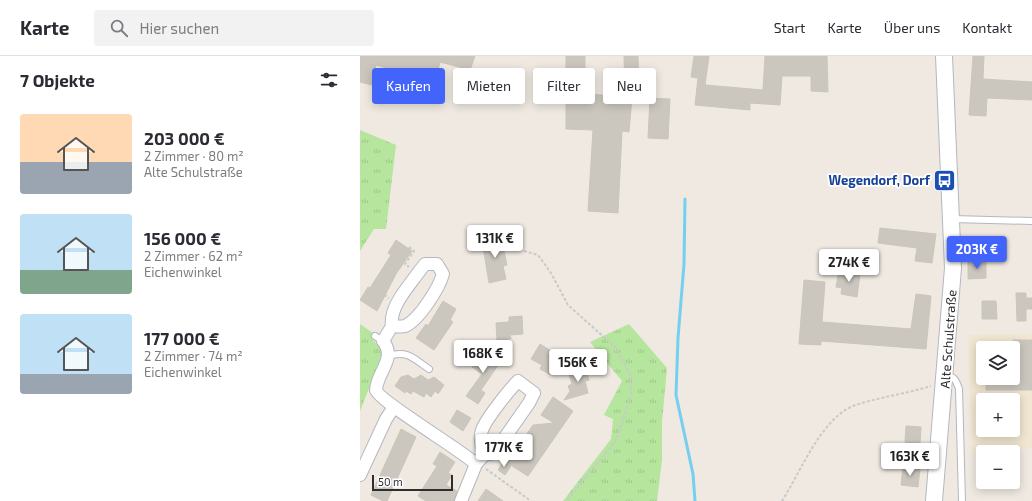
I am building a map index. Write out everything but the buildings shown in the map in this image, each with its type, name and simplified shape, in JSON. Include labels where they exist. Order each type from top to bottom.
[{"type":"street","name":"Alte Schulstraße","points":[[934,501],[942,380],[953,268],[944,56]]},
{"type":"street","points":[[392,326],[391,318],[395,307],[421,269],[425,264],[437,264],[443,274],[440,282],[415,320],[404,327],[392,326],[379,339],[388,347],[389,356],[376,384],[376,390],[383,400],[476,464]]},
{"type":"street","points":[[461,501],[476,464],[484,455],[494,453],[502,444],[532,398],[534,393],[518,381],[509,390],[482,430],[481,444],[484,455]]},
{"type":"street","points":[[360,476],[386,419],[394,407]]},
{"type":"lane","points":[[952,219],[1032,221]]},
{"type":"lane","points":[[389,356],[399,353],[408,354],[429,369]]},
{"type":"lane","points":[[942,380],[953,377],[956,380],[959,390],[962,501]]},
{"type":"path","points":[[409,247],[414,251],[405,264],[412,269]]},
{"type":"path","points":[[524,251],[538,255],[551,273],[568,305],[615,347],[631,376],[631,396],[617,439],[567,501]]},
{"type":"path","points":[[372,286],[392,300]]},
{"type":"path","points":[[782,501],[814,445],[832,422],[844,412],[861,404],[942,380]]},
{"type":"path","points":[[476,464],[510,485],[531,501]]},
{"type":"shaded area","points":[[1032,334],[1032,448],[1020,449],[1020,445],[976,445],[976,452],[972,452],[968,335]]},
{"type":"green space","points":[[360,130],[396,145],[386,229],[374,229],[360,251]]},
{"type":"green space","points":[[360,324],[373,333],[372,339],[384,351],[360,411]]},
{"type":"green space","points":[[629,324],[667,368],[662,422],[662,460],[657,501],[563,501],[611,439],[613,419],[604,415],[622,381],[590,342]]},
{"type":"waterway","points":[[685,199],[684,264],[678,338],[676,395],[693,474],[695,501]]},
{"type":"place","name":"Wegendorf, Dorf","points":[[945,180]]}]
